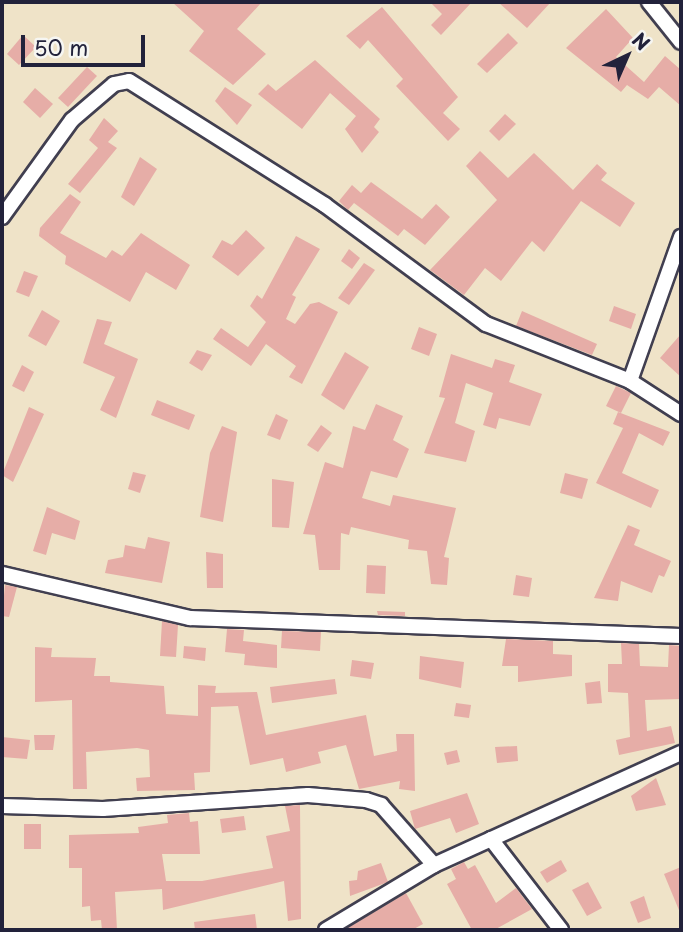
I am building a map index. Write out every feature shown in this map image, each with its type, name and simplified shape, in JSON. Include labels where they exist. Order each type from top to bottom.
[{"type":"street","points":[[649,2],[681,42]]},
{"type":"street","points":[[2,217],[72,120],[114,84],[129,81],[326,205],[486,324],[630,381],[681,414]]},
{"type":"street","points":[[630,381],[681,237]]},
{"type":"street","points":[[2,574],[190,618],[681,636]]},
{"type":"street","points":[[326,930],[434,865],[681,753]]},
{"type":"street","points":[[2,806],[103,809],[308,795],[366,800],[381,805],[434,865]]},
{"type":"street","points":[[491,839],[561,930]]},
{"type":"building","points":[[172,2],[262,2],[237,29],[266,54],[233,85],[189,51],[204,31]]},
{"type":"building","points":[[430,2],[472,2],[441,35],[431,25],[442,14]]},
{"type":"building","points":[[498,2],[551,2],[527,28]]},
{"type":"building","points":[[382,7],[458,97],[443,113],[460,129],[448,141],[396,86],[403,79],[368,40],[360,49],[346,36]]},
{"type":"building","points":[[606,9],[633,38],[616,57],[644,82],[665,56],[681,70],[681,106],[659,87],[648,99],[627,85],[621,92],[566,48]]},
{"type":"building","points":[[508,33],[518,43],[487,73],[477,64]]},
{"type":"building","points":[[23,35],[36,47],[19,65],[7,54]]},
{"type":"building","points":[[315,60],[380,119],[374,127],[379,132],[362,153],[345,129],[356,116],[330,93],[302,129],[258,94],[268,84],[276,91]]},
{"type":"building","points":[[87,67],[97,76],[68,107],[58,98]]},
{"type":"building","points":[[225,87],[252,105],[237,125],[215,101]]},
{"type":"building","points":[[35,88],[53,104],[40,118],[23,102]]},
{"type":"building","points":[[505,114],[516,124],[499,141],[489,131]]},
{"type":"building","points":[[104,118],[118,131],[108,142],[117,148],[80,193],[68,184],[98,148],[89,140]]},
{"type":"building","points":[[480,151],[508,178],[534,153],[573,190],[597,164],[607,173],[601,180],[635,203],[620,227],[581,201],[544,252],[532,241],[501,281],[485,268],[464,295],[430,270],[497,200],[466,166]]},
{"type":"building","points":[[140,157],[157,169],[134,206],[121,197]]},
{"type":"building","points":[[371,182],[422,219],[436,204],[450,217],[425,245],[404,229],[398,236],[354,203],[348,210],[339,201],[352,185],[361,193]]},
{"type":"building","points":[[70,194],[81,202],[60,233],[106,258],[112,250],[122,256],[141,233],[190,265],[176,290],[146,272],[130,302],[65,264],[66,256],[39,236],[40,228]]},
{"type":"building","points":[[246,230],[265,248],[238,276],[212,257],[222,240],[232,245]]},
{"type":"building","points":[[296,236],[320,249],[292,295],[296,297],[286,319],[295,324],[310,304],[319,302],[338,312],[302,384],[289,377],[296,366],[266,344],[251,366],[213,339],[221,328],[248,347],[266,322],[250,306],[257,295],[262,299]]},
{"type":"building","points":[[349,249],[360,258],[352,269],[341,261]]},
{"type":"building","points":[[364,263],[375,270],[349,305],[338,298]]},
{"type":"building","points":[[24,271],[38,276],[29,297],[16,292]]},
{"type":"building","points":[[614,306],[636,314],[631,329],[609,321]]},
{"type":"building","points":[[42,310],[60,321],[46,346],[28,336]]},
{"type":"building","points":[[522,311],[597,344],[592,355],[516,326]]},
{"type":"building","points":[[97,319],[112,322],[104,344],[138,359],[116,418],[100,410],[115,377],[83,363]]},
{"type":"building","points":[[419,327],[437,334],[429,356],[411,349]]},
{"type":"building","points":[[681,334],[681,377],[660,358]]},
{"type":"building","points":[[197,350],[212,355],[202,371],[189,363]]},
{"type":"building","points":[[345,352],[369,367],[344,410],[321,395]]},
{"type":"building","points":[[451,354],[492,368],[495,359],[515,365],[509,382],[542,394],[530,426],[499,418],[496,429],[483,425],[493,393],[466,383],[455,423],[475,431],[466,462],[424,453],[445,398],[439,397]]},
{"type":"building","points":[[22,365],[34,372],[24,392],[12,386]]},
{"type":"building","points":[[616,386],[631,393],[621,413],[606,406]]},
{"type":"building","points":[[157,400],[195,415],[189,430],[151,415]]},
{"type":"building","points":[[376,404],[403,416],[393,440],[409,449],[397,478],[371,471],[362,498],[390,506],[393,495],[456,508],[444,557],[449,558],[447,585],[431,584],[427,551],[408,549],[409,540],[351,527],[349,535],[341,533],[340,570],[319,570],[315,535],[303,534],[325,462],[343,468],[353,426],[365,430]]},
{"type":"building","points":[[29,407],[44,414],[13,482],[2,475]]},
{"type":"building","points":[[618,412],[670,432],[663,446],[639,433],[622,473],[659,490],[651,508],[596,483],[623,428],[613,424]]},
{"type":"building","points":[[276,414],[288,420],[280,440],[267,435]]},
{"type":"building","points":[[321,425],[332,433],[318,452],[307,445]]},
{"type":"building","points":[[222,426],[237,432],[223,522],[200,517],[210,453]]},
{"type":"building","points":[[133,472],[146,475],[140,493],[128,489]]},
{"type":"building","points":[[565,473],[588,479],[582,499],[560,493]]},
{"type":"building","points":[[272,479],[294,482],[289,528],[272,527]]},
{"type":"building","points":[[47,507],[80,521],[75,540],[52,533],[46,555],[33,551]]},
{"type":"building","points":[[628,525],[640,530],[634,545],[671,561],[664,577],[659,575],[652,593],[621,581],[618,601],[594,598]]},
{"type":"building","points":[[148,537],[170,542],[162,583],[105,573],[108,560],[123,557],[125,545],[145,549]]},
{"type":"building","points":[[206,552],[223,554],[223,588],[207,588]]},
{"type":"building","points":[[367,565],[386,566],[385,594],[366,593]]},
{"type":"building","points":[[516,575],[532,578],[529,597],[513,595]]},
{"type":"building","points":[[5,585],[17,587],[9,617],[2,616]]},
{"type":"building","points":[[377,611],[405,612],[405,616],[378,615]]},
{"type":"building","points":[[162,621],[178,625],[176,657],[160,656]]},
{"type":"building","points":[[227,629],[244,630],[243,641],[277,645],[277,668],[244,665],[245,654],[225,652]]},
{"type":"building","points":[[282,631],[321,632],[320,651],[281,648]]},
{"type":"building","points":[[506,639],[553,641],[553,654],[572,655],[572,676],[518,682],[518,666],[502,666]]},
{"type":"building","points":[[621,643],[639,644],[640,666],[668,667],[669,645],[681,646],[681,699],[645,700],[647,731],[671,726],[675,743],[619,755],[616,740],[630,737],[628,693],[608,692],[608,664],[622,664]]},
{"type":"building","points":[[184,646],[206,648],[205,661],[183,658]]},
{"type":"building","points":[[35,647],[52,648],[51,657],[96,658],[94,676],[110,676],[110,682],[164,686],[166,714],[198,716],[198,685],[216,686],[215,693],[257,692],[266,735],[366,715],[374,756],[397,751],[396,734],[414,734],[415,791],[399,789],[400,781],[359,789],[346,745],[318,752],[321,763],[286,772],[283,758],[250,765],[238,706],[211,707],[210,772],[194,773],[195,790],[137,791],[136,778],[150,777],[149,750],[137,748],[86,752],[87,789],[73,789],[72,700],[35,702]]},
{"type":"building","points":[[420,656],[464,662],[461,688],[419,679]]},
{"type":"building","points":[[352,660],[374,663],[371,679],[350,676]]},
{"type":"building","points":[[335,679],[337,694],[272,703],[270,687]]},
{"type":"building","points":[[600,681],[602,703],[587,704],[585,683]]},
{"type":"building","points":[[456,703],[471,705],[469,718],[454,716]]},
{"type":"building","points":[[34,735],[55,735],[53,750],[35,750]]},
{"type":"building","points":[[2,737],[30,740],[27,759],[2,757]]},
{"type":"building","points":[[517,746],[518,761],[497,763],[495,747]]},
{"type":"building","points":[[457,750],[460,762],[447,765],[444,753]]},
{"type":"building","points":[[656,778],[666,805],[636,811],[631,796]]},
{"type":"building","points":[[467,793],[479,824],[456,833],[450,818],[415,829],[410,811]]},
{"type":"building","points":[[300,805],[301,919],[288,921],[284,881],[163,910],[162,889],[115,892],[117,930],[102,930],[101,920],[91,921],[90,906],[82,907],[82,868],[69,868],[69,835],[139,833],[138,827],[168,823],[167,815],[189,813],[190,822],[198,821],[200,854],[162,854],[166,881],[202,881],[273,868],[266,836],[290,831],[285,806]]},
{"type":"building","points":[[244,816],[246,830],[222,833],[220,819]]},
{"type":"building","points":[[24,824],[41,824],[41,849],[24,849]]},
{"type":"building","points":[[561,860],[567,871],[547,883],[540,872]]},
{"type":"building","points":[[464,862],[468,869],[475,865],[496,903],[516,888],[532,909],[494,930],[472,930],[447,884],[456,879],[451,869]]},
{"type":"building","points":[[381,863],[388,882],[350,896],[349,881],[357,880],[358,871]]},
{"type":"building","points":[[681,867],[681,915],[664,874]]},
{"type":"building","points":[[588,882],[602,908],[587,916],[572,890]]},
{"type":"building","points":[[406,893],[423,924],[412,930],[344,930]]},
{"type":"building","points":[[644,896],[651,918],[638,923],[630,902]]},
{"type":"building","points":[[255,914],[257,930],[195,930],[194,922]]}]
